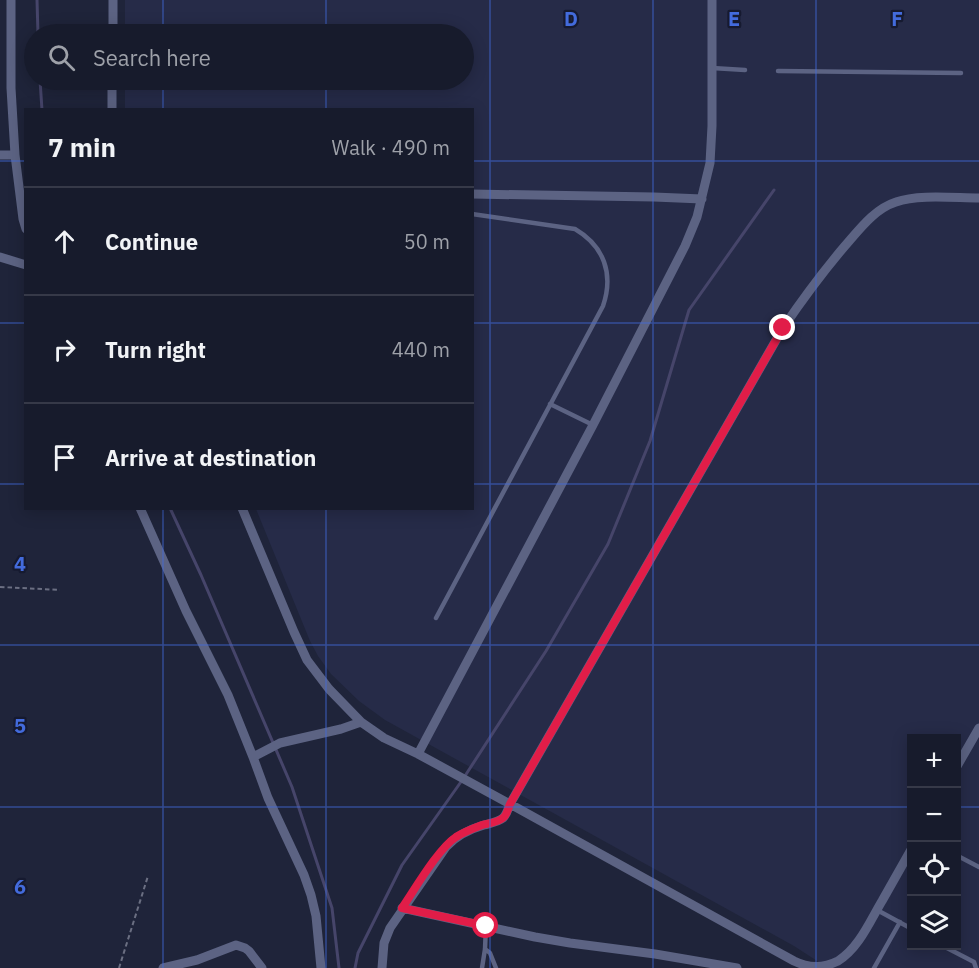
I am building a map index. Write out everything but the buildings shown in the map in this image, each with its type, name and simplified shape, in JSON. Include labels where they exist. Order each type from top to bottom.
[{"type":"street","points":[[11,0],[11,88],[15,155],[24,216]]},
{"type":"street","points":[[113,0],[113,24]]},
{"type":"street","points":[[418,754],[593,425],[685,246],[697,217],[708,177],[712,144],[712,0]]},
{"type":"street","points":[[112,90],[112,108]]},
{"type":"street","points":[[0,155],[15,155]]},
{"type":"street","points":[[474,194],[702,199]]},
{"type":"street","points":[[382,968],[384,943],[394,920],[449,843],[462,834],[502,819],[506,814],[783,328],[818,279],[866,222],[888,205],[914,198],[979,198]]},
{"type":"street","points":[[0,257],[24,263]]},
{"type":"street","points":[[141,510],[186,611],[228,695],[268,798],[304,875],[316,916],[321,968]]},
{"type":"street","points":[[243,510],[307,660],[329,689],[361,722],[384,738],[510,804],[794,961],[812,967],[833,966],[843,957],[854,946],[907,857]]},
{"type":"street","points":[[253,757],[280,743],[361,722]]},
{"type":"street","points":[[961,761],[979,728]]},
{"type":"street","points":[[402,908],[570,943],[737,968]]},
{"type":"street","points":[[163,968],[197,960],[236,945],[249,951],[262,968]]},
{"type":"lane","points":[[712,68],[744,70]]},
{"type":"lane","points":[[778,71],[961,73]]},
{"type":"lane","points":[[435,618],[603,306],[608,287],[603,259],[588,238],[575,229],[474,214]]},
{"type":"lane","points":[[550,404],[593,425]]},
{"type":"lane","points":[[961,857],[979,867]]},
{"type":"lane","points":[[877,910],[907,926]]},
{"type":"lane","points":[[874,968],[900,922]]},
{"type":"lane","points":[[482,968],[486,926]]},
{"type":"lane","points":[[485,949],[490,953],[496,968]]},
{"type":"lane","points":[[951,950],[974,962],[976,968]]},
{"type":"path","points":[[0,587],[60,590]]},
{"type":"path","points":[[119,968],[148,876]]},
{"type":"shaded area","points":[[125,0],[979,0],[979,968],[828,968],[794,946],[385,720],[359,701],[331,674],[318,656],[256,510],[474,510],[474,108],[125,108],[125,90],[474,90],[474,24],[125,24]]},
{"type":"waterway","points":[[37,0],[38,24]]},
{"type":"waterway","points":[[41,90],[42,108]]},
{"type":"waterway","points":[[355,968],[358,953],[402,865],[463,779],[546,651],[608,544],[650,441],[689,310],[774,190]]},
{"type":"waterway","points":[[171,510],[292,787],[332,908],[339,968]]},
{"type":"route","points":[[486,926],[402,908],[449,843],[462,834],[502,819],[506,814],[783,328]]}]
